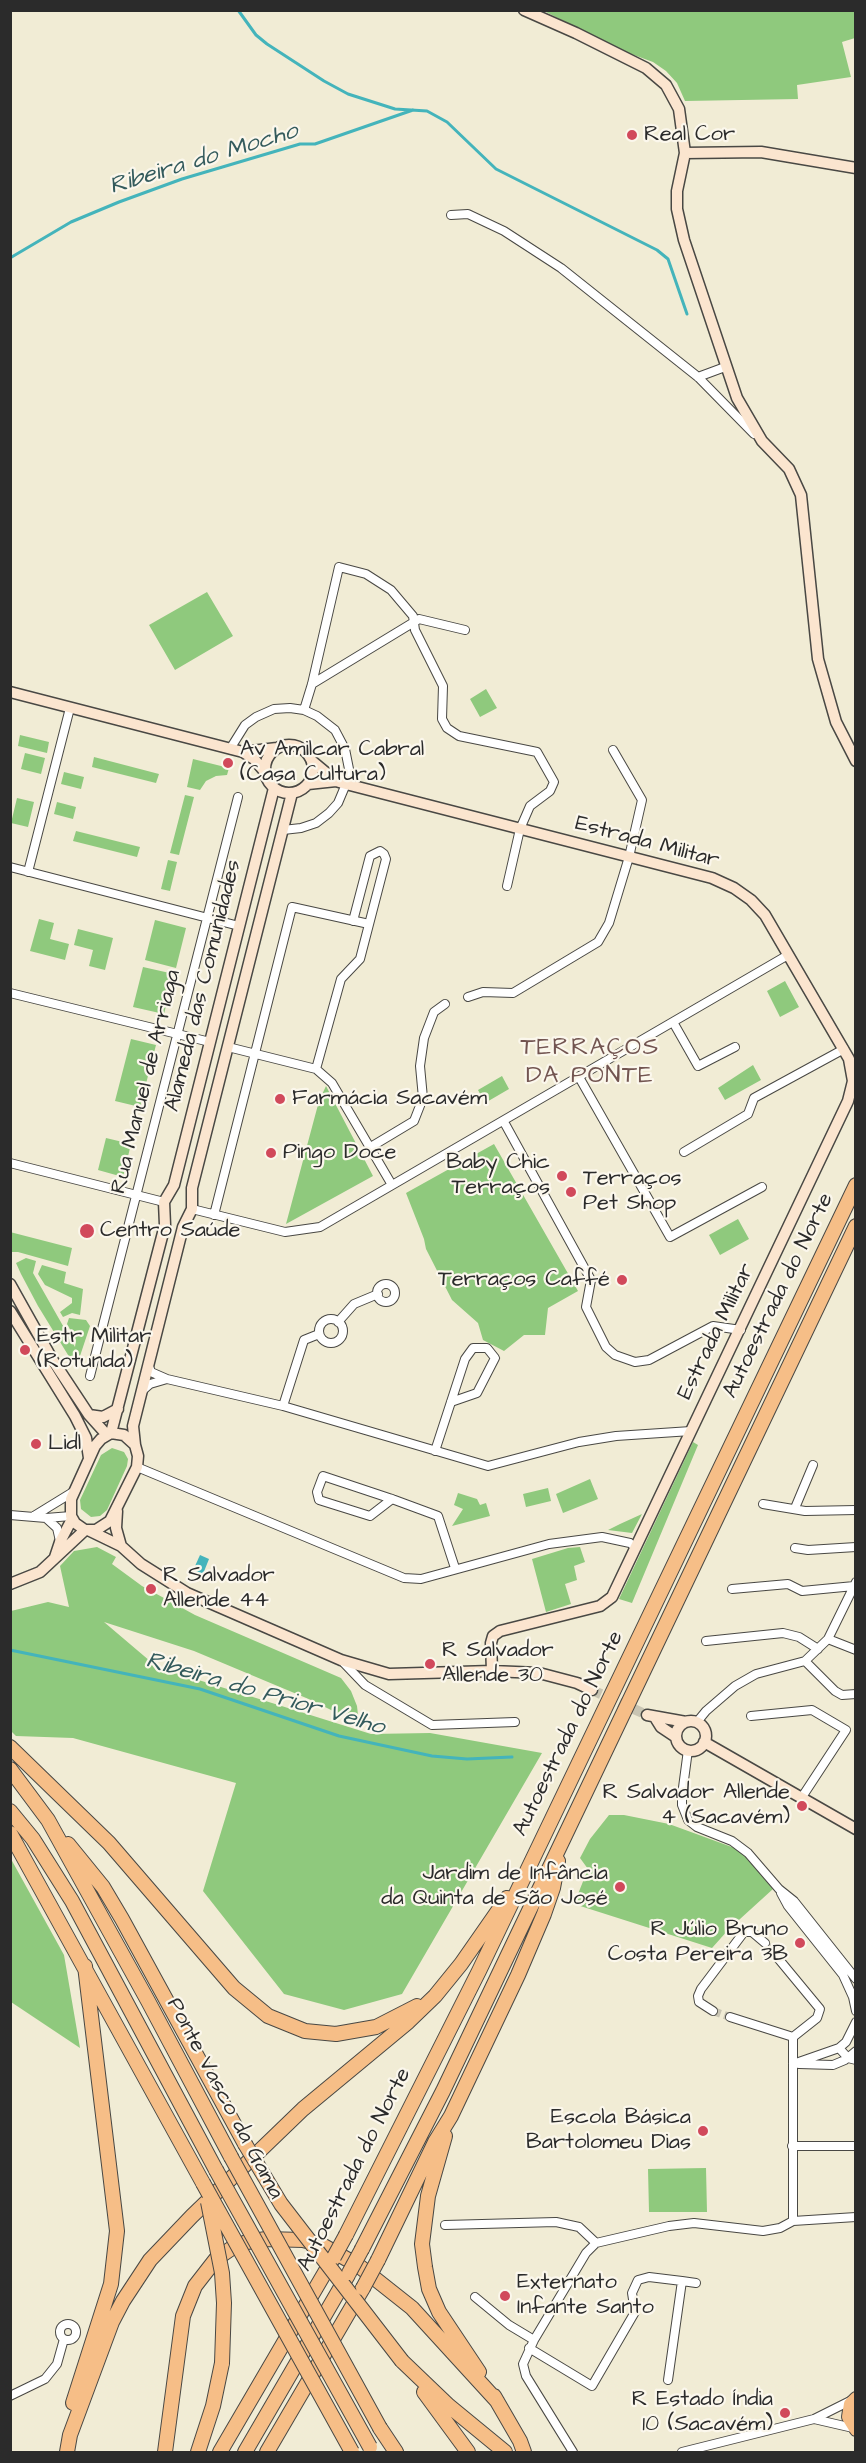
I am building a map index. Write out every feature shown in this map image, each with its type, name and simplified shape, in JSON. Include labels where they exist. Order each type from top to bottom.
[{"type":"highway","name":"Autoestrada do Norte","points":[[220,2452],[346,2235],[454,2023],[855,1185]]},
{"type":"highway","name":"Autoestrada do Norte","points":[[245,2452],[349,2273],[443,2091],[855,1226]]},
{"type":"highway","points":[[10,1747],[109,1843],[229,1983],[268,2016],[305,2031],[321,2034],[351,2033],[392,2020],[435,1996]]},
{"type":"highway","name":"Ponte Vasco da Gama","points":[[10,1769],[48,1820],[380,2428],[396,2452]]},
{"type":"highway","name":"Ponte Vasco da Gama","points":[[10,1811],[33,1839],[72,1901],[216,2170],[372,2450]]},
{"type":"highway","points":[[48,1820],[103,1887],[245,2144],[281,2204],[402,2361],[468,2452]]},
{"type":"highway","points":[[10,1833],[352,2452]]},
{"type":"highway","points":[[267,2452],[363,2288],[435,2142],[451,2116],[544,1914],[553,1888],[560,1845]]},
{"type":"highway","points":[[66,2452],[103,2344],[123,2301],[150,2260],[168,2239],[303,2109],[408,2022],[435,1996],[461,1964],[529,1867]]},
{"type":"highway","points":[[61,2452],[66,2426],[114,2269],[117,2231],[85,1966]]},
{"type":"highway","points":[[451,2116],[428,2196],[422,2244],[429,2289],[439,2312],[497,2401],[524,2452]]},
{"type":"highway","points":[[198,2452],[213,2406],[222,2363],[224,2333],[222,2273],[218,2242],[202,2183]]},
{"type":"highway","points":[[165,2452],[183,2316],[195,2286],[216,2259],[232,2248],[247,2242],[266,2239],[303,2240],[322,2245],[359,2266],[412,2308],[497,2401]]},
{"type":"highway","points":[[402,2361],[449,2406],[505,2452]]},
{"type":"main road","points":[[854,2429],[850,2423],[848,2410],[855,2399]]},
{"type":"street","points":[[524,10],[646,68],[666,85],[679,109],[685,153],[677,191],[678,216],[736,398],[762,441]]},
{"type":"street","points":[[685,153],[761,152],[855,168]]},
{"type":"street","points":[[451,215],[468,214],[504,231],[561,268],[698,377],[789,469],[801,495],[822,677],[836,722],[855,761]]},
{"type":"street","points":[[698,377],[725,367]]},
{"type":"street","points":[[304,710],[339,567],[366,574],[391,590],[409,609],[415,630],[443,687],[442,719],[447,728],[459,736],[537,752],[554,782],[550,791],[530,806],[520,829],[507,886]]},
{"type":"street","points":[[312,684],[414,622],[423,619],[465,630]]},
{"type":"street","points":[[10,692],[243,752],[254,759],[266,772]]},
{"type":"street","points":[[28,872],[70,708]]},
{"type":"street","points":[[230,749],[245,725],[274,709],[304,710],[317,716],[335,730],[345,749],[348,768],[341,783],[338,803],[316,823],[283,830]]},
{"type":"street","points":[[243,752],[287,745],[296,746],[304,751],[312,761],[312,772],[308,784],[301,790],[292,793],[274,788],[268,780],[266,762],[278,748]]},
{"type":"street","points":[[468,997],[483,992],[513,993],[598,942],[609,923],[629,857],[642,800],[613,750]]},
{"type":"street","name":"Estrada Militar","points":[[312,761],[341,783]]},
{"type":"street","name":"Estrada Militar","points":[[308,784],[341,783],[712,878],[734,888],[751,900],[765,915],[849,1059],[853,1081],[848,1101],[612,1597],[600,1606],[500,1631],[491,1642],[492,1671]]},
{"type":"street","name":"Alameda das Comunidades","points":[[109,1434],[118,1409],[165,1225],[166,1202],[210,1042],[274,788]]},
{"type":"street","name":"Alameda das Comunidades","points":[[137,1467],[138,1456],[133,1426],[292,793]]},
{"type":"street","name":"Rua Manuel de Arriaga","points":[[90,1376],[238,797]]},
{"type":"street","points":[[316,1070],[341,979],[360,958],[386,859],[380,851],[370,856],[353,921]]},
{"type":"street","points":[[10,867],[239,926]]},
{"type":"street","points":[[214,1215],[291,907],[369,924]]},
{"type":"street","points":[[189,1208],[285,1232],[320,1227],[788,956]]},
{"type":"street","points":[[10,993],[210,1042]]},
{"type":"street","points":[[369,1148],[414,1121],[423,1098],[420,1066],[424,1038],[434,1012],[445,1004]]},
{"type":"street","points":[[673,1022],[698,1066],[735,1047]]},
{"type":"street","points":[[228,1047],[316,1070],[332,1083],[392,1185]]},
{"type":"street","points":[[684,1152],[748,1114],[754,1098],[844,1049]]},
{"type":"street","points":[[579,1077],[670,1237],[762,1187]]},
{"type":"street","points":[[504,1122],[591,1280],[586,1307],[606,1347],[615,1355],[635,1362],[649,1360],[713,1326],[741,1330]]},
{"type":"street","points":[[10,1163],[166,1202],[182,1192],[189,1208]]},
{"type":"street","points":[[166,1202],[174,1219],[189,1208]]},
{"type":"street","points":[[10,1284],[52,1359],[89,1415],[109,1434],[124,1435],[135,1445]]},
{"type":"street","points":[[338,1322],[354,1304],[378,1294]]},
{"type":"street","points":[[10,1311],[75,1416],[86,1438],[89,1460]]},
{"type":"street","points":[[332,1320],[338,1322],[342,1332],[336,1342],[327,1343],[319,1334],[319,1328],[324,1321],[332,1320]]},
{"type":"street","points":[[283,1406],[304,1340],[319,1334]]},
{"type":"street","points":[[435,1451],[465,1359],[473,1348],[487,1348],[495,1358],[477,1393],[451,1402]]},
{"type":"street","points":[[148,1364],[151,1372],[167,1379],[283,1406],[488,1466],[579,1442],[616,1436],[691,1431]]},
{"type":"street","points":[[142,1391],[150,1384],[167,1379]]},
{"type":"street","points":[[89,1415],[103,1417],[118,1409]]},
{"type":"street","points":[[55,1557],[72,1518],[70,1505],[74,1491],[95,1446],[109,1434]]},
{"type":"street","points":[[795,1508],[813,1465]]},
{"type":"street","points":[[10,1584],[40,1572],[88,1530],[107,1524],[117,1510],[137,1467],[405,1578],[421,1579],[549,1544],[602,1537],[630,1543],[635,1547]]},
{"type":"street","points":[[392,1499],[370,1516],[320,1500],[317,1492],[323,1476],[392,1499],[438,1516],[455,1568]]},
{"type":"street","points":[[33,1517],[46,1511],[74,1491]]},
{"type":"street","points":[[763,1503],[805,1511],[855,1510]]},
{"type":"street","points":[[117,1510],[116,1528],[121,1546]]},
{"type":"street","points":[[10,1515],[72,1518],[88,1530],[121,1546],[141,1564],[186,1593],[341,1660],[389,1674],[492,1671],[550,1676],[577,1683],[592,1690]]},
{"type":"street","points":[[46,1518],[57,1528],[60,1542]]},
{"type":"street","points":[[795,1548],[808,1550],[855,1547]]},
{"type":"street","points":[[732,1589],[788,1584],[802,1591],[854,1584]]},
{"type":"street","points":[[676,1737],[680,1726],[691,1722],[756,1674],[805,1661],[828,1640],[854,1584]]},
{"type":"street","points":[[706,1641],[783,1633],[800,1636],[818,1649]]},
{"type":"street","points":[[828,1640],[855,1650]]},
{"type":"street","points":[[341,1660],[365,1685],[432,1725],[515,1722]]},
{"type":"street","points":[[805,1661],[835,1691],[842,1695],[855,1694]]},
{"type":"street","points":[[751,1716],[812,1710],[846,1730],[802,1797]]},
{"type":"street","points":[[651,1717],[691,1722],[704,1728],[704,1742],[696,1750],[688,1750],[680,1746],[676,1737],[651,1717]]},
{"type":"street","points":[[704,1742],[852,1825]]},
{"type":"street","points":[[688,1750],[682,1795],[682,1805],[688,1820],[697,1827],[741,1846],[779,1889],[794,1901],[855,1979]]},
{"type":"street","points":[[779,1889],[788,1906],[835,1963],[853,1989],[855,2011]]},
{"type":"street","points":[[713,2011],[699,2002],[698,1996],[744,1932],[753,1932],[765,1943]]},
{"type":"street","points":[[777,1957],[820,2009],[815,2022],[793,2037]]},
{"type":"street","points":[[730,2018],[793,2037]]},
{"type":"street","points":[[793,2064],[839,2048],[853,2029],[855,2022]]},
{"type":"street","points":[[793,2037],[793,2221]]},
{"type":"street","points":[[839,2048],[852,2059]]},
{"type":"street","points":[[852,2059],[855,2051]]},
{"type":"street","points":[[793,2064],[833,2065],[852,2059]]},
{"type":"street","points":[[792,2146],[855,2146]]},
{"type":"street","points":[[573,2452],[524,2373],[524,2360],[586,2253],[596,2243],[669,2226],[694,2223],[763,2231],[780,2228],[793,2221],[855,2217]]},
{"type":"street","points":[[445,2225],[556,2222],[579,2227],[596,2243]]},
{"type":"street","points":[[475,2297],[532,2344],[592,2386],[635,2312],[632,2293],[638,2280],[649,2277],[696,2283]]},
{"type":"street","points":[[668,2380],[682,2282]]},
{"type":"street","points":[[10,2396],[45,2379],[57,2364],[64,2339]]},
{"type":"street","points":[[682,2452],[814,2419],[855,2399]]},
{"type":"street","points":[[814,2419],[854,2429]]},
{"type":"green space","points":[[544,11],[855,11],[855,38],[842,42],[851,77],[797,85],[798,99],[685,101],[677,83],[653,62],[623,51]]},
{"type":"green space","points":[[207,592],[233,636],[175,670],[149,625]]},
{"type":"green space","points":[[486,689],[497,708],[480,717],[470,699]]},
{"type":"green space","points":[[20,735],[49,742],[47,753],[18,746]]},
{"type":"green space","points":[[25,753],[45,758],[41,774],[21,769]]},
{"type":"green space","points":[[94,757],[159,774],[156,783],[92,767]]},
{"type":"green space","points":[[193,759],[229,768],[227,775],[216,776],[206,781],[200,790],[187,787]]},
{"type":"green space","points":[[64,772],[84,777],[81,789],[61,784]]},
{"type":"green space","points":[[185,795],[194,797],[179,855],[170,853]]},
{"type":"green space","points":[[17,798],[34,802],[28,827],[11,823]]},
{"type":"green space","points":[[57,802],[76,807],[73,819],[54,814]]},
{"type":"green space","points":[[76,831],[140,847],[137,857],[73,841]]},
{"type":"green space","points":[[168,860],[177,862],[170,891],[161,889]]},
{"type":"green space","points":[[39,919],[54,923],[50,939],[69,944],[65,960],[30,951]]},
{"type":"green space","points":[[155,920],[186,928],[176,968],[145,960]]},
{"type":"green space","points":[[78,929],[113,938],[105,970],[89,966],[93,950],[74,945]]},
{"type":"green space","points":[[143,967],[174,974],[164,1014],[133,1007]]},
{"type":"green space","points":[[785,981],[799,1007],[780,1017],[767,991]]},
{"type":"green space","points":[[131,1039],[156,1045],[140,1107],[115,1101]]},
{"type":"green space","points":[[753,1065],[761,1080],[725,1100],[718,1088]]},
{"type":"green space","points":[[502,1076],[509,1089],[485,1103],[478,1090]]},
{"type":"green space","points":[[326,1086],[373,1176],[286,1224],[319,1101]]},
{"type":"green space","points":[[106,1138],[131,1144],[123,1177],[98,1170]]},
{"type":"green space","points":[[494,1144],[578,1291],[548,1308],[545,1335],[524,1335],[504,1351],[483,1340],[478,1323],[452,1300],[426,1249],[406,1193]]},
{"type":"green space","points":[[738,1219],[749,1239],[720,1255],[709,1235]]},
{"type":"green space","points":[[10,1232],[72,1248],[68,1266],[11,1252]]},
{"type":"green space","points":[[26,1258],[36,1261],[33,1273],[75,1347],[76,1340],[67,1324],[69,1318],[86,1320],[90,1326],[76,1368],[38,1306],[16,1263]]},
{"type":"green space","points":[[42,1265],[66,1272],[64,1283],[83,1289],[80,1315],[72,1313],[63,1317],[60,1312],[72,1303],[72,1298],[45,1285],[38,1274]]},
{"type":"green space","points":[[693,1442],[698,1445],[632,1603],[619,1599]]},
{"type":"green space","points":[[112,1448],[124,1452],[128,1459],[127,1466],[107,1510],[100,1516],[91,1517],[81,1509],[80,1500],[101,1455]]},
{"type":"green space","points":[[590,1479],[598,1499],[563,1513],[556,1494]]},
{"type":"green space","points":[[548,1488],[551,1501],[526,1507],[523,1494]]},
{"type":"green space","points":[[458,1493],[477,1499],[480,1505],[486,1503],[490,1516],[452,1526],[463,1509],[454,1505]]},
{"type":"green space","points":[[642,1514],[632,1533],[608,1530],[620,1524]]},
{"type":"green space","points":[[97,1547],[116,1557],[112,1564],[142,1586],[195,1615],[341,1678],[351,1691],[357,1706],[359,1724],[311,1700],[194,1651],[104,1622],[157,1667],[371,1734],[430,1733],[542,1753],[402,1994],[344,2010],[284,1994],[203,1891],[236,1783],[73,1738],[16,1736],[11,1731],[11,1611],[48,1602],[69,1607],[60,1566],[74,1551]]},
{"type":"green space","points":[[580,1547],[585,1562],[574,1566],[577,1580],[565,1584],[571,1604],[546,1612],[532,1559],[568,1548]]},
{"type":"green space","points":[[609,1815],[624,1815],[669,1824],[740,1850],[773,1889],[729,1929],[712,1948],[574,1904],[588,1869],[580,1858],[590,1839]]},
{"type":"green space","points":[[11,1859],[64,1955],[80,2048],[11,2002]]},
{"type":"green space","points":[[706,2168],[707,2212],[649,2212],[648,2169]]},
{"type":"water","points":[[200,1555],[209,1559],[201,1579],[191,1575]]},
{"type":"waterway","points":[[238,10],[256,35],[324,81],[348,94],[395,109],[427,111],[447,122],[496,169],[657,250],[668,259],[687,314]]},
{"type":"waterway","name":"Ribeira do Mocho","points":[[10,258],[71,222],[119,202],[182,179],[300,144],[315,144],[413,110]]},
{"type":"waterway","name":"Ribeira do Prior Velho","points":[[10,1650],[200,1689],[339,1736],[432,1756],[467,1759],[512,1757]]},
{"type":"tunnel","points":[[592,1690],[647,1715]]},
{"type":"tunnel","points":[[765,1943],[777,1957]]},
{"type":"tunnel","points":[[713,2011],[730,2017]]},
{"type":"place","name":"Real Cor","points":[[632,135]]},
{"type":"place","name":"Av Amilcar Cabral (Casa Cultura)","points":[[228,763]]},
{"type":"place","name":"Farmácia Sacavém","points":[[280,1099]]},
{"type":"place","name":"Pingo Doce","points":[[271,1153]]},
{"type":"place","name":"Baby Chic Terraços","points":[[562,1176]]},
{"type":"place","name":"Terraços Pet Shop","points":[[571,1192]]},
{"type":"place","name":"Centro Saúde","points":[[87,1231]]},
{"type":"place","name":"Terraços Caffé","points":[[622,1280]]},
{"type":"place","name":"Estr Militar (Rotunda)","points":[[25,1350]]},
{"type":"place","name":"Lidl","points":[[36,1444]]},
{"type":"place","name":"R Salvador Allende 44","points":[[151,1589]]},
{"type":"place","name":"R Salvador Allende 30","points":[[430,1664]]},
{"type":"place","name":"R Salvador Allende 4 (Sacavém)","points":[[802,1806]]},
{"type":"place","name":"Jardim de Infância da Quinta de São José","points":[[620,1887]]},
{"type":"place","name":"R Júlio Bruno Costa Pereira 3B","points":[[800,1943]]},
{"type":"place","name":"Escola Básica Bartolomeu Dias","points":[[703,2131]]},
{"type":"place","name":"Externato Infante Santo","points":[[505,2296]]},
{"type":"place","name":"R Estado Índia 10 (Sacavém)","points":[[785,2413]]},
{"type":"district","name":"TERRAÇOS DA PONTE","points":[[590,1063]]}]
